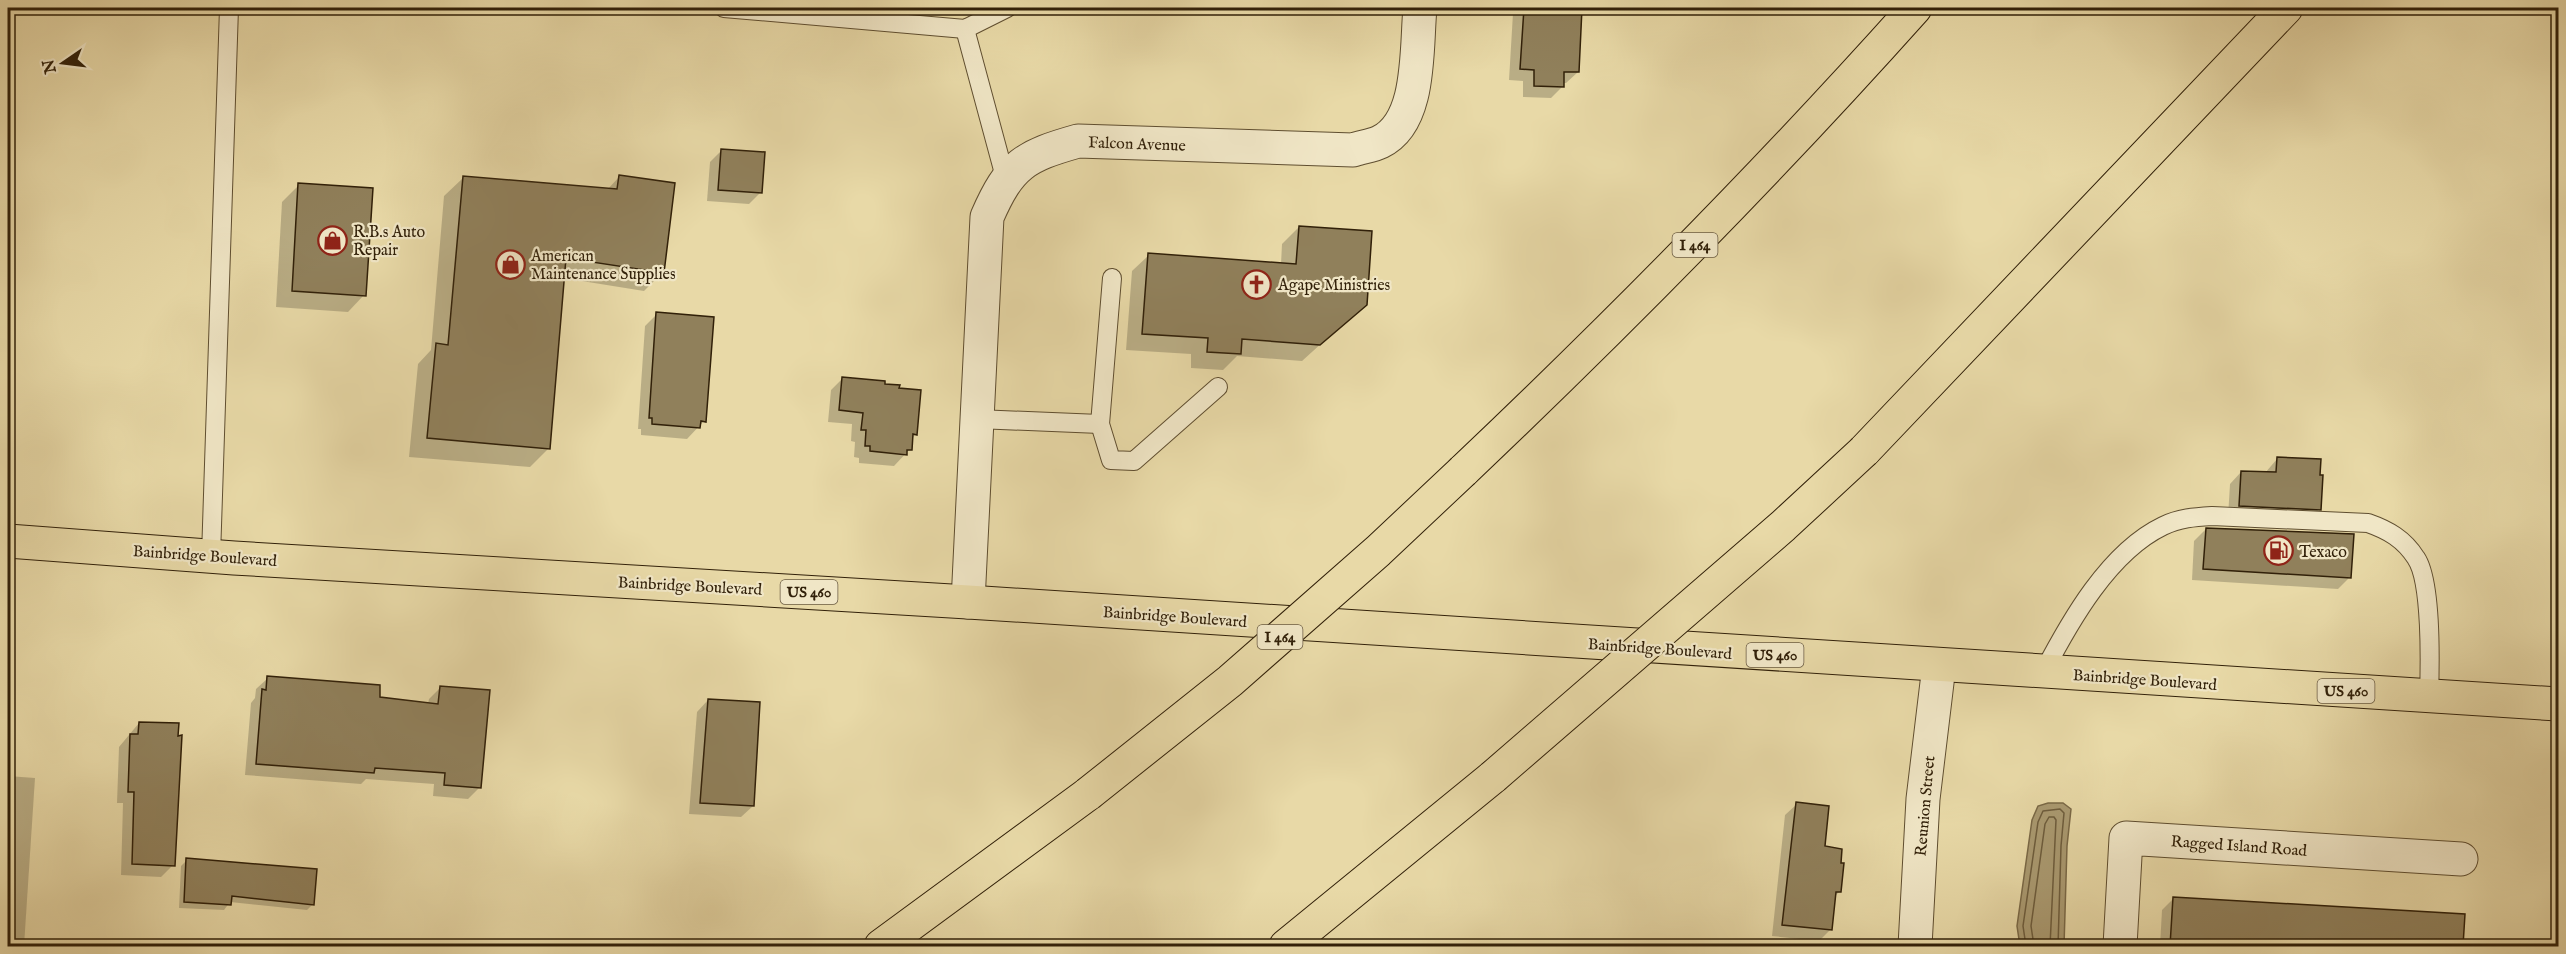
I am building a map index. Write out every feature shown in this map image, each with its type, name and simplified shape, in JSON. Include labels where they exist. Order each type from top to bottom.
[{"type":"main road","name":"I 464","points":[[881,946],[1088,794],[1230,681],[1378,551],[1589,351],[1704,235],[1915,8]]},
{"type":"main road","points":[[1286,946],[1493,777],[1783,526],[1864,451],[2286,8]]},
{"type":"main road","name":"Bainbridge Boulevard","points":[[8,541],[211,556],[2559,704]]},
{"type":"street","name":"Falcon Avenue","points":[[968,602],[987,217],[999,190],[1016,168],[1041,151],[1078,141],[1353,150],[1381,142],[1406,116],[1412,99],[1420,8]]},
{"type":"street","name":"Reunion Street","points":[[1915,946],[1923,799],[1939,666]]},
{"type":"street","name":"Ragged Island Road","points":[[2120,946],[2126,838],[2461,859]]},
{"type":"lane","points":[[211,556],[229,8]]},
{"type":"lane","points":[[724,8],[965,29],[1007,8]]},
{"type":"lane","points":[[965,29],[1006,181]]},
{"type":"lane","points":[[1112,279],[1100,424],[1111,460],[1134,461],[1218,387]]},
{"type":"lane","points":[[977,419],[1100,424]]},
{"type":"lane","points":[[2043,673],[2072,619],[2099,582],[2137,542],[2163,525],[2187,517],[2212,516],[2368,523],[2392,532],[2418,559],[2424,586],[2431,646],[2429,696]]},
{"type":"water","points":[[2063,803],[2071,809],[2067,846],[2064,946],[2020,946],[2017,926],[2032,820],[2038,806]]},
{"type":"building","points":[[1524,8],[1582,8],[1579,72],[1564,72],[1564,87],[1534,86],[1534,70],[1520,69]]},
{"type":"building","points":[[721,149],[765,152],[762,193],[718,190]]},
{"type":"building","name":"American Maintenance Supplies","points":[[619,175],[675,183],[664,273],[566,258],[550,449],[427,438],[436,343],[448,345],[463,176],[617,189]]},
{"type":"building","name":"R.B.s Auto Repair","points":[[298,183],[373,188],[366,296],[292,291]]},
{"type":"building","name":"Agape Ministries","points":[[1299,226],[1372,231],[1367,305],[1320,345],[1242,339],[1241,354],[1207,352],[1208,338],[1142,334],[1148,253],[1296,264]]},
{"type":"building","points":[[656,312],[714,317],[706,422],[701,421],[700,428],[652,424],[652,418],[649,418]]},
{"type":"building","points":[[842,377],[885,381],[885,384],[900,385],[899,388],[921,390],[917,435],[913,434],[912,450],[907,450],[907,455],[870,451],[870,446],[865,446],[866,430],[861,430],[863,413],[839,410]]},
{"type":"building","points":[[2277,457],[2321,459],[2320,475],[2323,475],[2321,510],[2239,506],[2241,471],[2276,472]]},
{"type":"building","name":"Texaco","points":[[2206,528],[2354,534],[2351,578],[2203,569]]},
{"type":"building","points":[[267,676],[380,685],[380,697],[438,704],[440,686],[490,690],[481,788],[444,785],[445,773],[375,768],[374,773],[256,764],[262,689],[266,690]]},
{"type":"building","points":[[708,699],[760,702],[754,806],[700,803]]},
{"type":"building","points":[[139,722],[179,723],[178,736],[182,735],[175,866],[132,864],[134,792],[128,792],[130,734],[138,734]]},
{"type":"building","points":[[1796,802],[1829,806],[1825,846],[1842,849],[1841,863],[1844,863],[1841,892],[1836,892],[1832,930],[1782,925]]},
{"type":"building","points":[[186,858],[317,869],[314,905],[232,896],[231,905],[184,902]]},
{"type":"building","points":[[2173,897],[2465,914],[2463,946],[2170,946]]},
{"type":"place","name":"R.B.s Auto Repair","points":[[332,240]]},
{"type":"place","name":"American Maintenance Supplies","points":[[510,264]]},
{"type":"place","name":"Agape Ministries","points":[[1257,284]]},
{"type":"place","name":"Texaco","points":[[2278,551]]}]
